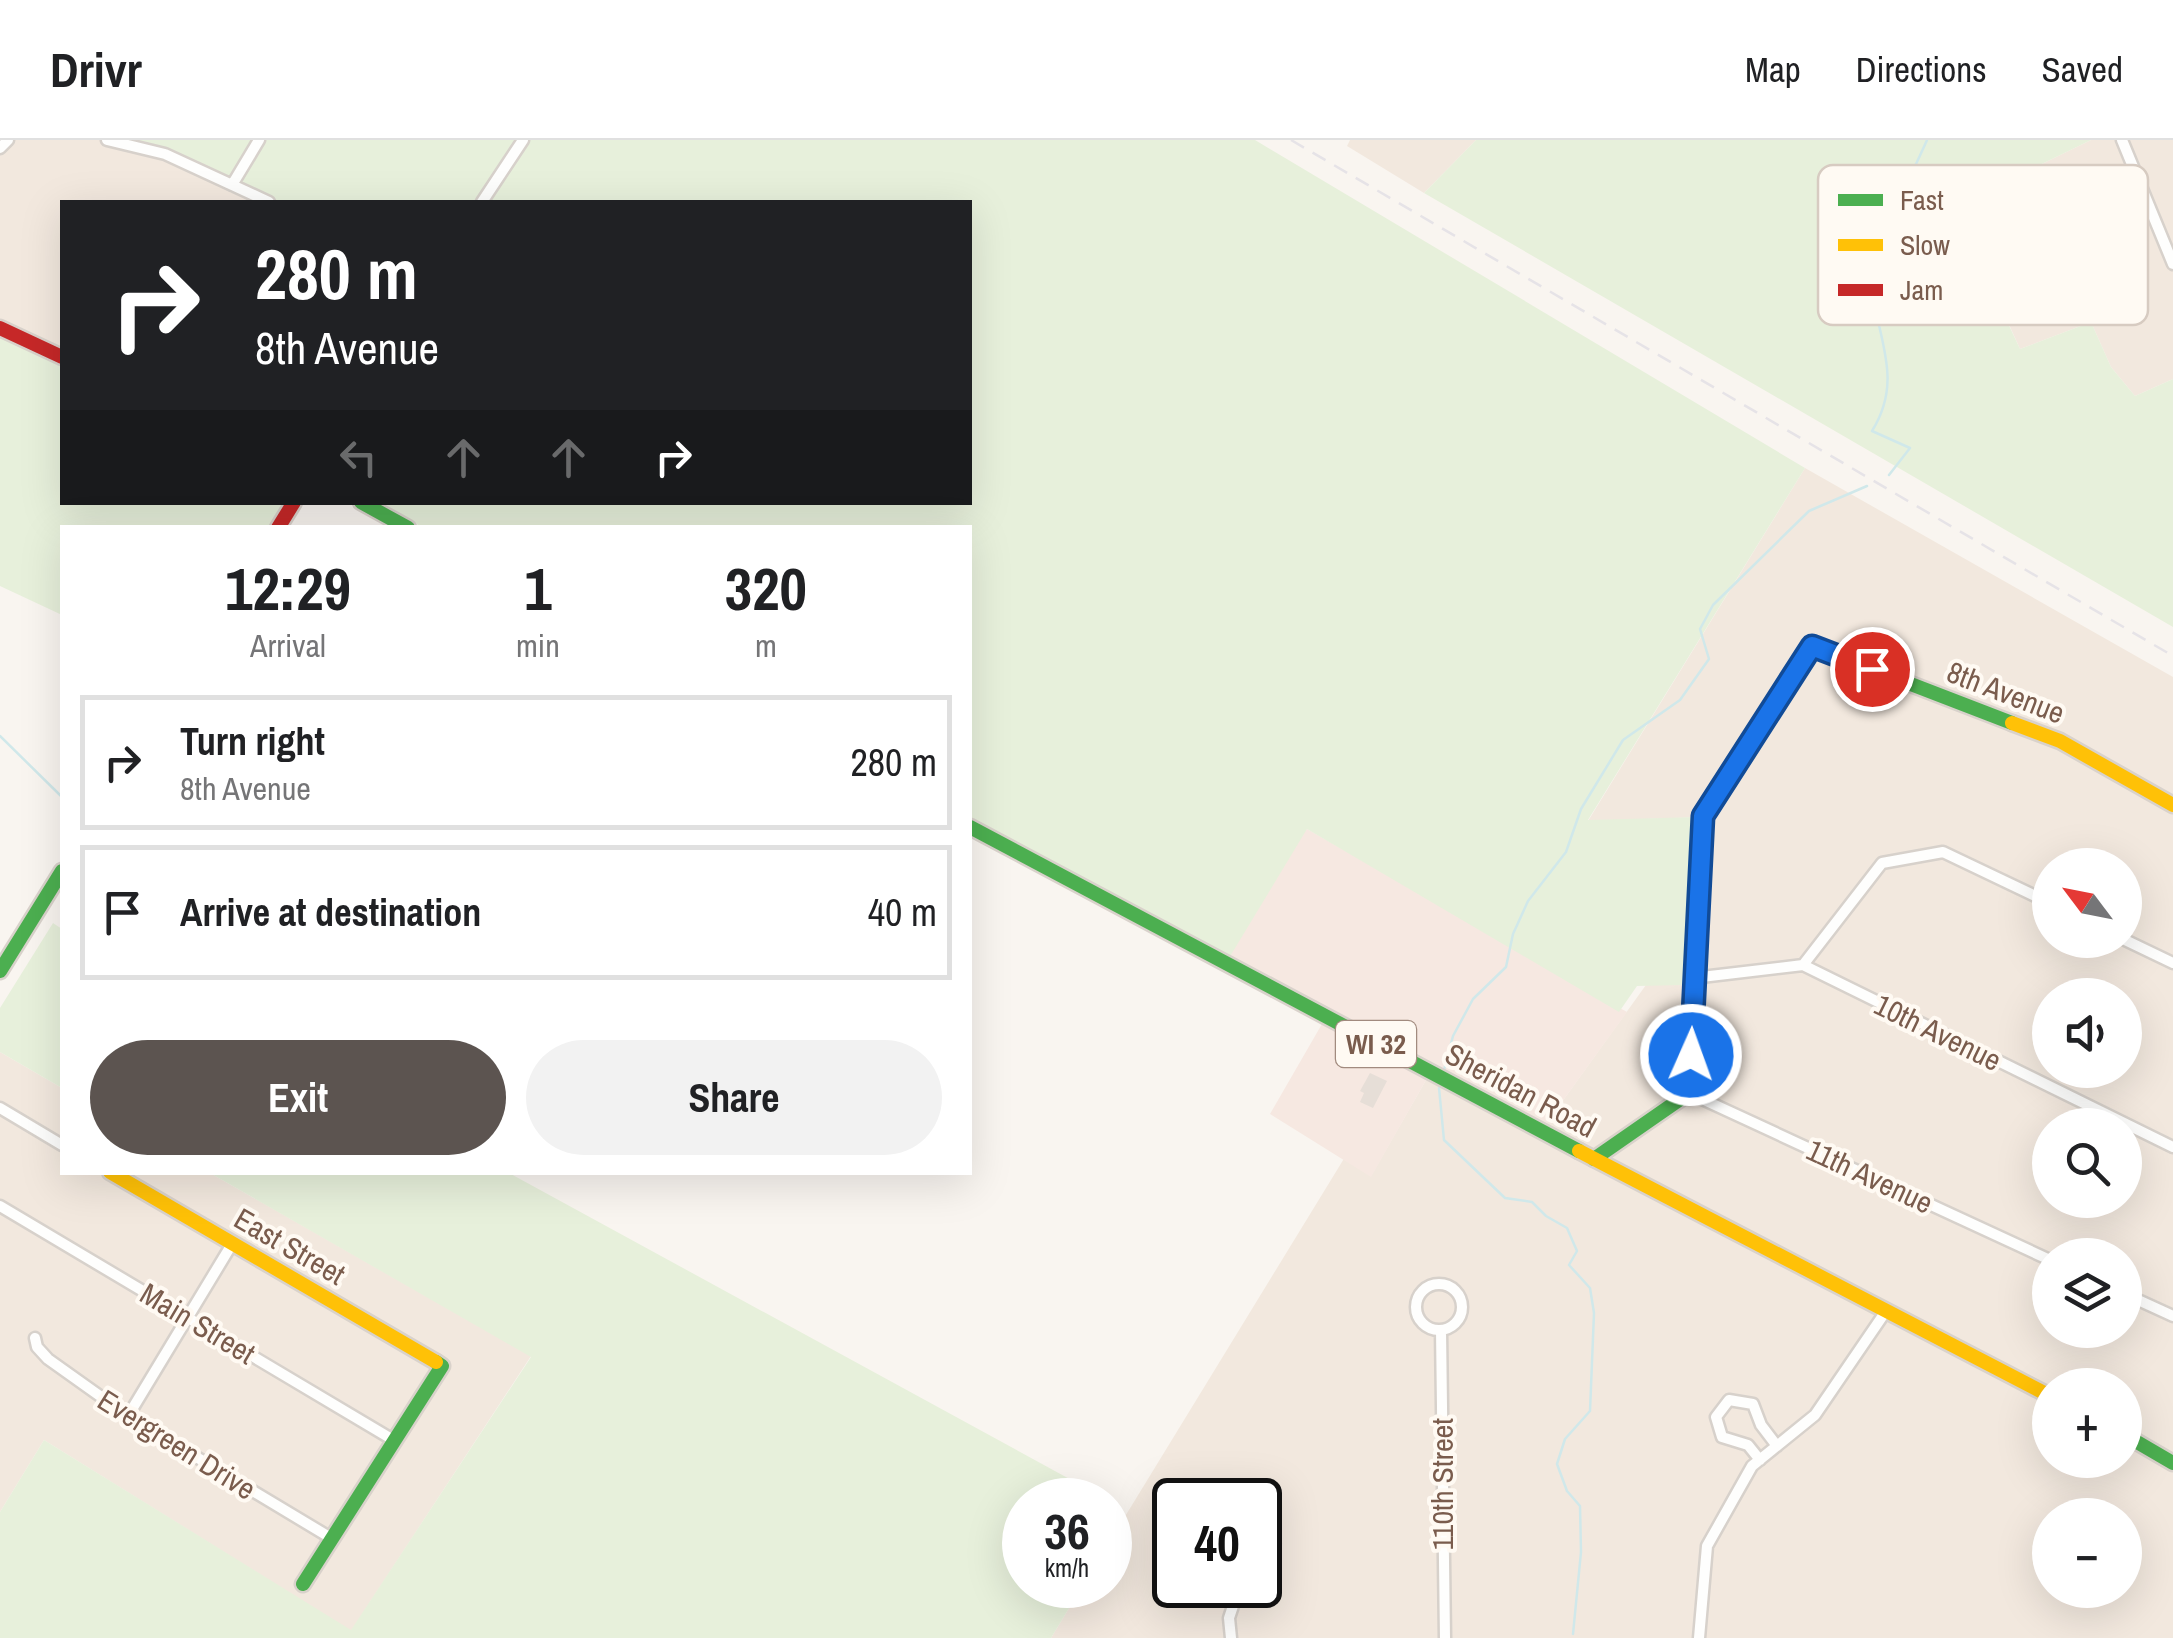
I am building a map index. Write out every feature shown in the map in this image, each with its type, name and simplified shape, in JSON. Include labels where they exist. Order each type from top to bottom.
[{"type":"street","points":[[0,148],[8,140]]},
{"type":"street","points":[[108,140],[165,154],[265,200]]},
{"type":"street","points":[[232,185],[258,140]]},
{"type":"street","points":[[483,200],[523,140]]},
{"type":"street","points":[[2122,140],[2132,165]]},
{"type":"street","points":[[2148,203],[2173,264]]},
{"type":"street","points":[[0,328],[60,357]]},
{"type":"street","points":[[367,505],[403,525]]},
{"type":"street","name":"8th Avenue","points":[[1693,978],[1703,816],[1812,646],[2060,741],[2173,805]]},
{"type":"street","name":"Sheridan Road","points":[[972,828],[2032,1387]]},
{"type":"street","points":[[1594,1159],[1689,1093],[1693,978],[1803,966],[1882,863],[1943,852],[2032,895]]},
{"type":"street","points":[[0,971],[60,874]]},
{"type":"street","points":[[2142,948],[2173,963]]},
{"type":"street","name":"10th Avenue","points":[[1803,966],[2173,1147]]},
{"type":"street","name":"11th Avenue","points":[[1689,1093],[2032,1252]]},
{"type":"street","points":[[0,1108],[60,1144]]},
{"type":"street","name":"East Street","points":[[115,1175],[442,1366],[394,1441]]},
{"type":"street","name":"Main Street","points":[[0,1206],[394,1441]]},
{"type":"street","points":[[128,1416],[232,1244]]},
{"type":"street","name":"110th Street","points":[[1435,1284],[1455,1291],[1462,1304],[1459,1318],[1441,1330],[1426,1327],[1415,1306],[1421,1292],[1435,1284]]},
{"type":"street","points":[[2142,1302],[2173,1316]]},
{"type":"street","points":[[1699,1638],[1707,1546],[1752,1466],[1815,1415],[1886,1311]]},
{"type":"street","name":"110th Street","points":[[1441,1330],[1444,1638]]},
{"type":"street","name":"Evergreen Drive","points":[[35,1338],[48,1359],[128,1416],[331,1538]]},
{"type":"street","points":[[1760,1460],[1748,1445],[1722,1437],[1716,1416],[1729,1400],[1753,1404],[1761,1425],[1777,1446]]},
{"type":"street","points":[[303,1584],[394,1441]]},
{"type":"street","points":[[2142,1445],[2173,1463]]},
{"type":"street","points":[[1232,1638],[1233,1608]]},
{"type":"shaded area","points":[[0,140],[135,140],[130,149],[173,163],[249,199],[60,200],[60,351],[0,322]]},
{"type":"shaded area","points":[[1350,140],[1476,140],[1424,193],[1347,146]]},
{"type":"shaded area","points":[[2091,140],[2173,140],[2173,379],[2135,396],[2111,367],[2092,325],[2148,325],[2148,165],[2040,165]]},
{"type":"shaded area","points":[[2009,325],[2083,325],[2020,349]]},
{"type":"shaded area","points":[[1805,468],[2173,677],[2173,1638],[1051,1638],[1069,1608],[1132,1608],[1132,1505],[1345,1157],[1371,1176],[1430,1073],[1541,1131],[1697,914],[1703,817],[1588,821]]},
{"type":"shaded area","points":[[1307,829],[1627,1012],[1541,1131],[1430,1073],[1371,1177],[1270,1114],[1326,1017],[1202,950]]},
{"type":"shaded area","points":[[0,1052],[60,1087],[60,1175],[214,1175],[531,1356],[351,1631],[44,1440],[0,1512]]},
{"type":"green space","points":[[135,140],[1255,140],[1805,468],[1588,820],[1697,817],[1690,846],[1683,985],[1637,986],[1619,1012],[1307,829],[1229,958],[972,821],[972,525],[418,525],[386,505],[972,505],[972,200],[249,200],[253,191]]},
{"type":"green space","points":[[1476,140],[2091,140],[2040,165],[1818,165],[1818,325],[2009,325],[2020,349],[2092,325],[2111,367],[2135,396],[2173,379],[2173,627],[1424,193]]},
{"type":"green space","points":[[0,336],[60,365],[60,505],[285,505],[274,525],[60,525],[60,614],[0,586]]},
{"type":"green space","points":[[53,923],[60,928],[60,1087],[0,1052],[0,1008]]},
{"type":"green space","points":[[213,1175],[513,1175],[1068,1478],[1002,1478],[1002,1608],[1069,1608],[1051,1638],[0,1638],[0,1512],[44,1440],[351,1630],[531,1357]]},
{"type":"building","points":[[1370,1073],[1387,1081],[1373,1108],[1360,1102],[1364,1093],[1360,1091]]},
{"type":"waterway","points":[[1916,165],[1927,140]]},
{"type":"waterway","points":[[1880,325],[1887,390],[1872,431],[1910,448],[1889,475]]},
{"type":"waterway","points":[[1444,1070],[1453,1036],[1473,999],[1506,967],[1513,934],[1528,901],[1566,852],[1581,809],[1623,740],[1680,700],[1709,659],[1700,629],[1713,605],[1809,511],[1867,486]]},
{"type":"waterway","points":[[0,736],[60,795]]},
{"type":"waterway","points":[[1439,1088],[1444,1140],[1505,1198],[1532,1202],[1567,1228],[1577,1251],[1569,1265],[1590,1288],[1594,1313],[1590,1411],[1565,1439],[1557,1464],[1567,1491],[1580,1506],[1581,1552],[1573,1634]]},
{"type":"railway","points":[[1291,140],[2173,656]]},
{"type":"traffic: fast","points":[[366,505],[403,525]]},
{"type":"traffic: fast","points":[[1594,1159],[1689,1093],[1703,816],[1812,646],[2012,723]]},
{"type":"traffic: fast","points":[[972,828],[1579,1151]]},
{"type":"traffic: fast","points":[[0,971],[60,874]]},
{"type":"traffic: fast","points":[[303,1584],[442,1366],[436,1362]]},
{"type":"traffic: fast","points":[[2142,1445],[2173,1463]]},
{"type":"traffic: slow","points":[[2012,723],[2060,741],[2173,805]]},
{"type":"traffic: slow","points":[[1579,1151],[2032,1387]]},
{"type":"traffic: slow","points":[[115,1175],[436,1362]]},
{"type":"traffic: jam","points":[[0,328],[60,356]]},
{"type":"traffic: jam","points":[[280,525],[292,505]]},
{"type":"route","points":[[1691,1055],[1703,816],[1812,646],[1872,669]]}]
